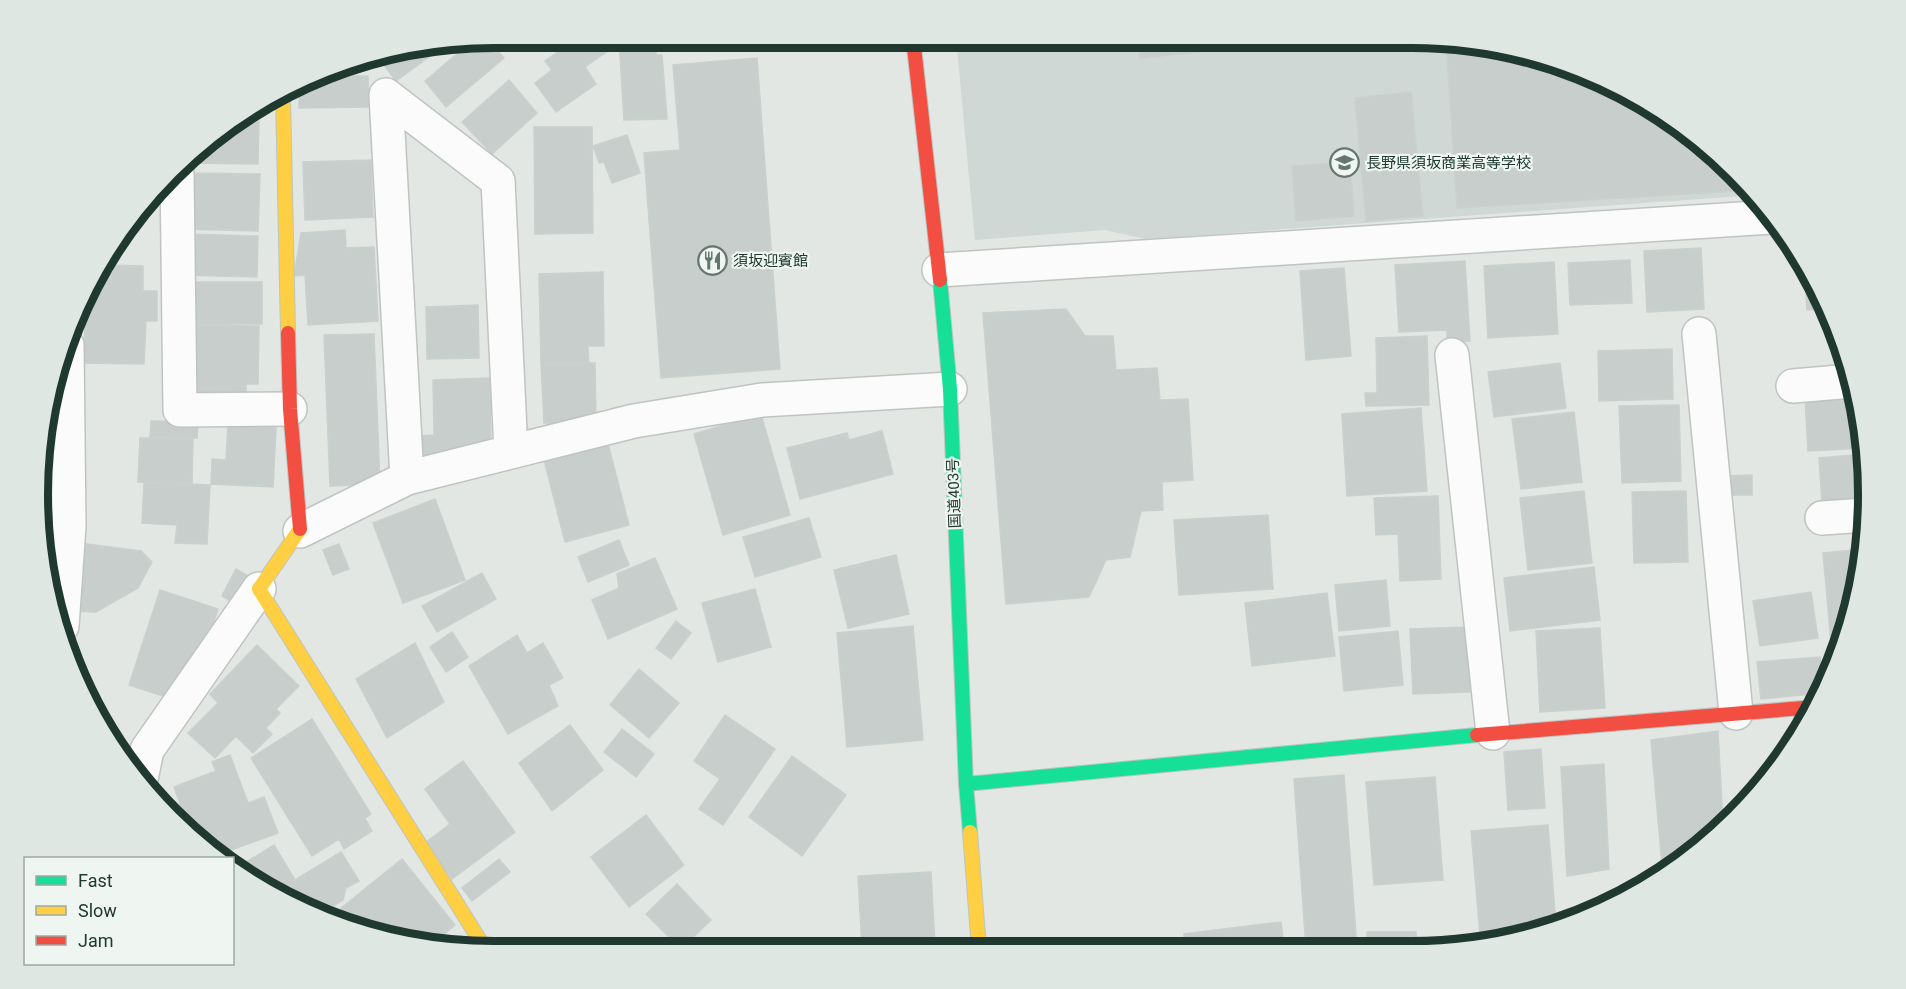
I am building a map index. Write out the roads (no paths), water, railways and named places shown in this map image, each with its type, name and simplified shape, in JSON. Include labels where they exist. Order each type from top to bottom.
[{"type":"main road","name":"国道403号","points":[[914,48],[950,389],[966,784],[978,941]]},
{"type":"main road","points":[[284,101],[290,409],[300,531],[260,589],[479,940]]},
{"type":"main road","points":[[966,784],[1493,733],[1803,708]]},
{"type":"street","points":[[407,478],[386,95],[498,181],[511,452]]},
{"type":"street","points":[[177,181],[180,410],[290,409]]},
{"type":"street","points":[[939,270],[1762,218]]},
{"type":"street","points":[[1699,334],[1736,713]]},
{"type":"street","points":[[1452,355],[1493,733]]},
{"type":"street","points":[[63,610],[69,526],[67,366]]},
{"type":"street","points":[[1793,386],[1844,382]]},
{"type":"street","points":[[300,531],[407,478],[634,420],[762,400],[950,389]]},
{"type":"street","points":[[1822,518],[1857,516]]},
{"type":"street","points":[[143,770],[147,750],[260,589]]},
{"type":"place","name":"長野県須坂商業高等学校","points":[[1345,163]]},
{"type":"place","name":"須坂迎賓館","points":[[712,261]]}]
